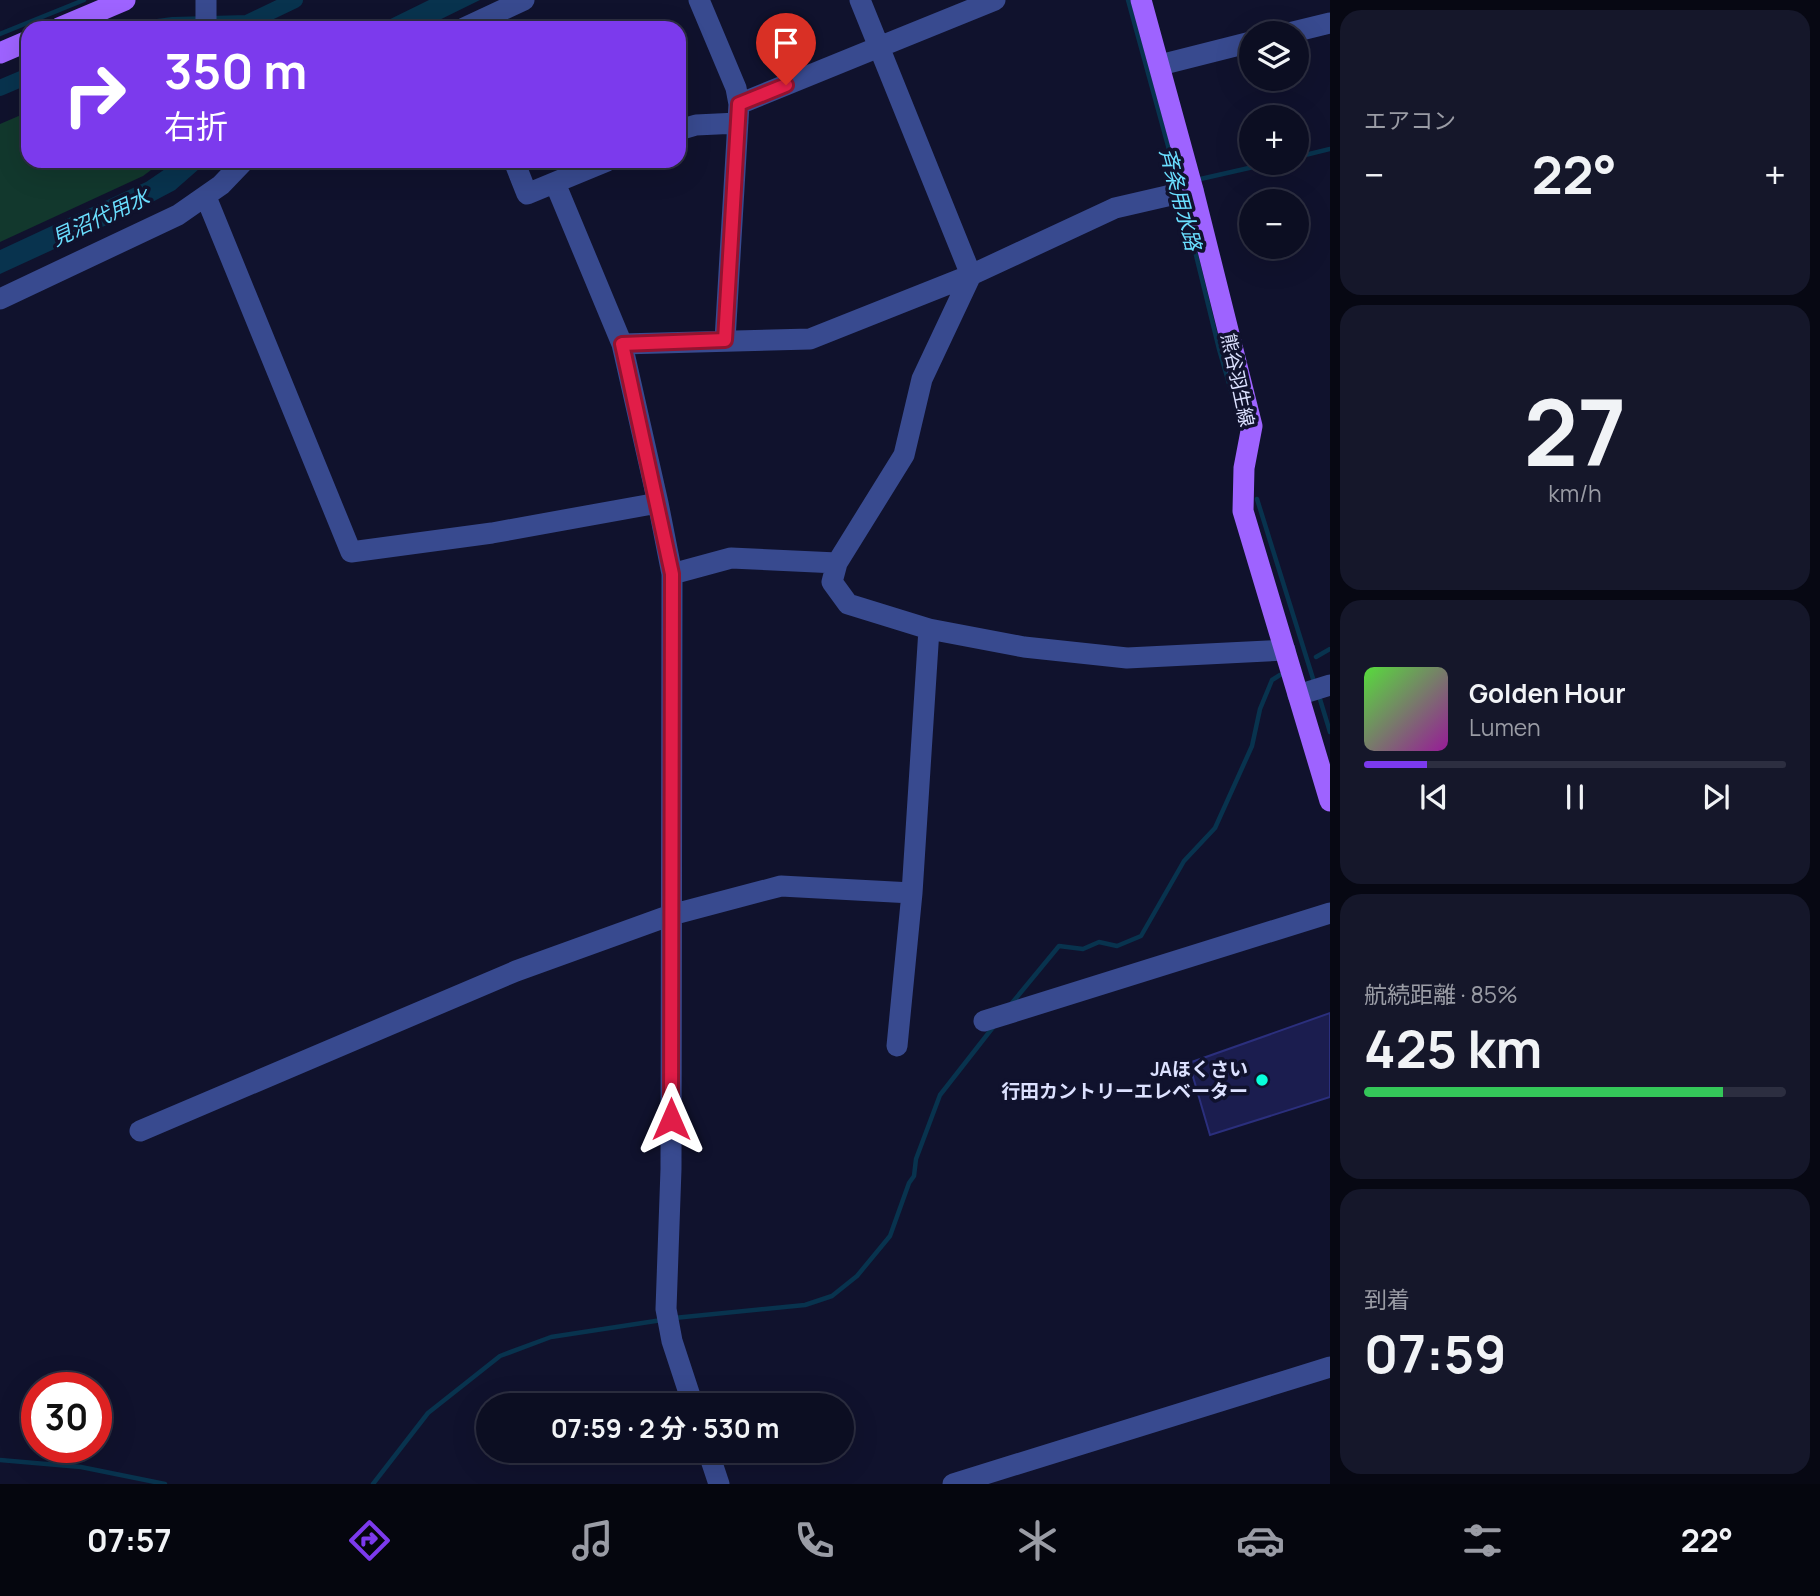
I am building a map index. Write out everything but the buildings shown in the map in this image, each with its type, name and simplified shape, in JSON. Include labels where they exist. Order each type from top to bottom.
[{"type":"main road","points":[[76,21],[125,0]]},
{"type":"main road","name":"熊谷羽生線","points":[[1141,0],[1160,65],[1184,193],[1252,426],[1244,468],[1243,511],[1285,650],[1313,690],[1330,801]]},
{"type":"main road","points":[[0,53],[21,44]]},
{"type":"street","points":[[479,21],[524,0]]},
{"type":"street","points":[[699,0],[736,88],[739,113],[725,340]]},
{"type":"street","points":[[860,0],[971,275],[922,379],[904,455],[837,563],[832,582],[848,604],[929,629],[1024,647],[1127,658],[1285,650]]},
{"type":"street","points":[[686,128],[739,113],[879,47],[995,0]]},
{"type":"street","points":[[1309,28],[1330,23]]},
{"type":"street","points":[[1160,65],[1239,45]]},
{"type":"street","points":[[0,299],[161,223],[206,197],[237,168]]},
{"type":"street","points":[[517,168],[527,194],[590,168]]},
{"type":"street","points":[[555,183],[622,344],[672,574],[671,1169],[666,1309],[689,1393]]},
{"type":"street","points":[[622,344],[810,339],[971,275],[1115,208],[1184,193]]},
{"type":"street","points":[[206,197],[351,552],[492,533],[658,503]]},
{"type":"street","points":[[672,574],[731,558],[837,563]]},
{"type":"street","points":[[897,1046],[912,893],[929,629]]},
{"type":"street","points":[[140,1131],[516,971],[671,915],[781,886],[912,893]]},
{"type":"street","points":[[996,1018],[1330,913]]},
{"type":"street","points":[[953,1484],[1330,1367]]},
{"type":"street","points":[[712,1463],[719,1484]]},
{"type":"green space","points":[[21,115],[21,168],[154,168],[143,176],[0,242],[0,124]]},
{"type":"water","points":[[429,0],[480,0],[437,21],[386,21]]},
{"type":"water","name":"見沼代用水","points":[[167,168],[200,168],[175,190],[124,217],[0,274],[0,250],[146,182]]},
{"type":"waterway","points":[[32,21],[84,0]]},
{"type":"waterway","points":[[251,21],[295,0]]},
{"type":"waterway","name":"斉条用水路","points":[[1128,0],[1179,186]]},
{"type":"waterway","points":[[0,34],[21,26]]},
{"type":"waterway","points":[[0,88],[21,79]]},
{"type":"waterway","points":[[1309,154],[1330,149]]},
{"type":"waterway","points":[[1196,180],[1239,170]]},
{"type":"waterway","name":"斉条用水路","points":[[1182,198],[1233,397]]},
{"type":"waterway","name":"斉条用水路","points":[[1257,499],[1315,685]]},
{"type":"waterway","points":[[1316,657],[1330,649]]},
{"type":"waterway","points":[[1012,1003],[1059,946],[1083,949],[1099,942],[1117,946],[1141,936],[1184,861],[1215,828],[1252,746],[1260,709],[1272,680],[1280,675]]},
{"type":"waterway","name":"斉条用水路","points":[[1319,696],[1330,732]]},
{"type":"waterway","points":[[674,1318],[805,1305],[832,1296],[857,1276],[890,1236],[914,1176],[916,1159],[940,1095],[994,1026]]},
{"type":"waterway","points":[[373,1484],[428,1413],[500,1356],[551,1337],[662,1320]]},
{"type":"waterway","points":[[0,1460],[81,1467],[165,1484]]},
{"type":"place","name":"JAほくさい 行田カントリーエレベーター","points":[[1262,1080]]},
{"type":"route","points":[[671,1119],[672,574],[622,344],[725,340],[739,104],[786,85]]}]
